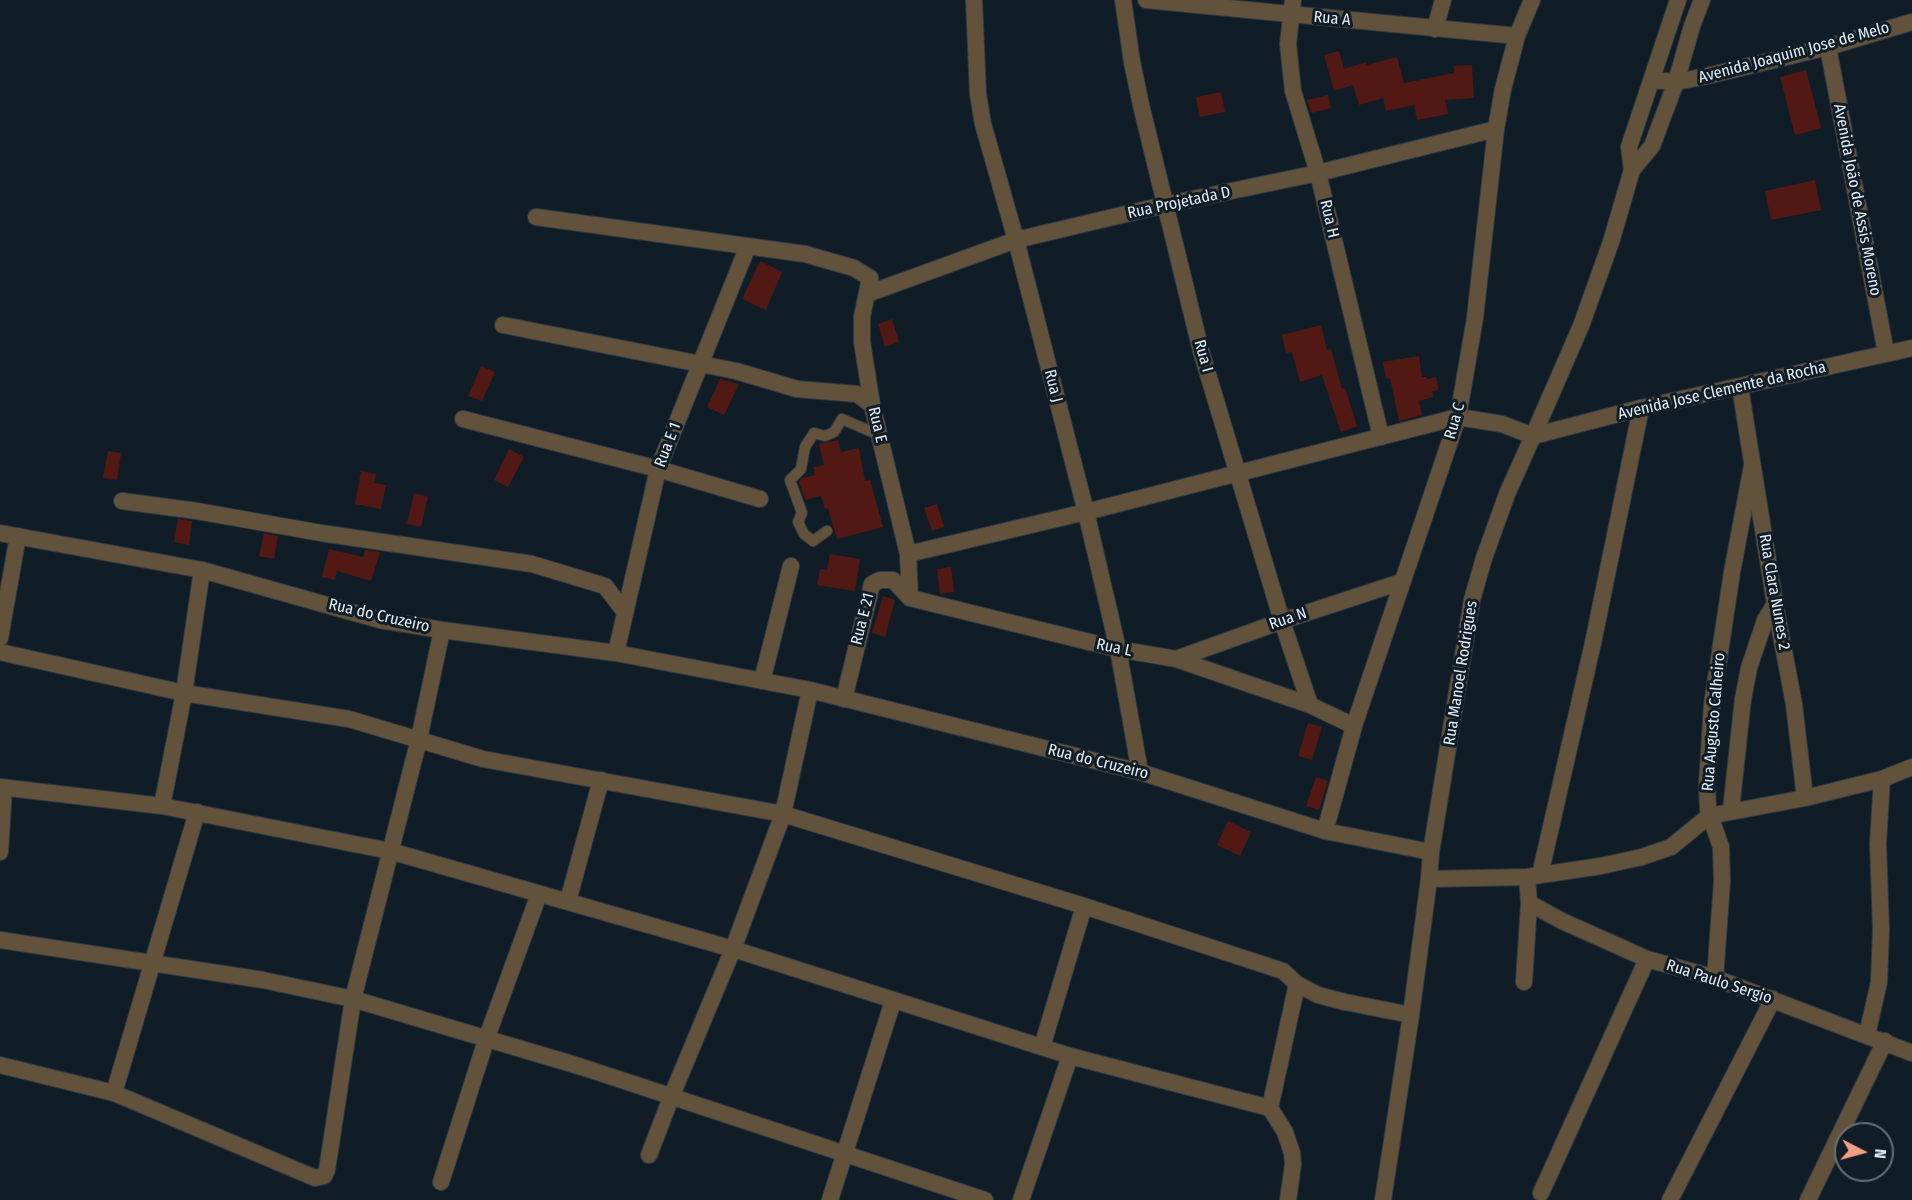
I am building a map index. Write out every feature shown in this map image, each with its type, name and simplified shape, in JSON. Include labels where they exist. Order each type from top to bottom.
[{"type":"street","name":"Rua J","points":[[974,0],[978,94],[983,124],[1016,240],[1086,512],[1118,649],[1140,772]]},
{"type":"street","name":"Rua I","points":[[1124,0],[1132,62],[1164,205],[1201,351],[1282,621],[1310,705]]},
{"type":"street","name":"Rua A","points":[[1146,0],[1292,8],[1435,29],[1517,36]]},
{"type":"street","points":[[1435,29],[1443,0]]},
{"type":"street","name":"Rua C","points":[[1325,831],[1354,726],[1458,417],[1475,318],[1496,129],[1503,89],[1517,36],[1532,0]]},
{"type":"street","points":[[1632,170],[1629,147],[1678,0]]},
{"type":"street","points":[[1632,170],[1652,146],[1676,82],[1702,0]]},
{"type":"street","name":"Rua H","points":[[1292,8],[1288,44],[1293,91],[1318,173],[1381,437]]},
{"type":"street","name":"Avenida Joaquim Jose de Melo","points":[[1652,80],[1676,82],[1828,47],[1912,22]]},
{"type":"street","name":"Avenida João de Assis Moreno","points":[[1828,47],[1886,353]]},
{"type":"street","name":"Rua Projetada D","points":[[867,294],[1016,240],[1164,205],[1318,173],[1496,129]]},
{"type":"street","name":"Rua Manoel Rodrigues","points":[[1383,1200],[1411,1015],[1431,852],[1472,600],[1500,514],[1581,326],[1611,242],[1632,170]]},
{"type":"street","points":[[536,217],[805,254],[854,268],[870,278],[867,294]]},
{"type":"street","name":"Rua E 1","points":[[616,653],[658,469],[748,246]]},
{"type":"street","name":"Rua E","points":[[867,294],[861,330],[872,405],[908,555]]},
{"type":"street","points":[[503,325],[754,375],[797,390],[857,394],[872,405]]},
{"type":"street","name":"Avenida Jose Clemente da Rocha","points":[[1533,436],[1641,408],[1912,348]]},
{"type":"street","name":"Rua Clara Nunes 2","points":[[1740,387],[1775,604],[1794,704],[1805,798]]},
{"type":"street","points":[[1524,982],[1533,876],[1593,643],[1641,408]]},
{"type":"street","points":[[910,598],[908,555],[1458,417],[1502,424],[1533,436]]},
{"type":"street","points":[[463,419],[658,469],[760,499]]},
{"type":"street","name":"Rua Augusto Calheiro","points":[[1715,978],[1721,861],[1717,832],[1709,816],[1707,784],[1712,705],[1732,572],[1752,466]]},
{"type":"street","points":[[122,501],[532,564],[605,586],[625,612]]},
{"type":"street","name":"Rua do Cruzeiro","points":[[0,533],[202,570],[380,620],[616,653],[810,690],[1140,772],[1325,831],[1431,852]]},
{"type":"street","points":[[0,638],[18,536]]},
{"type":"street","points":[[762,681],[791,566]]},
{"type":"street","points":[[162,806],[184,693],[202,570]]},
{"type":"street","name":"Rua E 21","points":[[844,699],[872,584],[880,580],[893,580],[910,598]]},
{"type":"street","name":"Rua N","points":[[1176,659],[1401,582]]},
{"type":"street","name":"Rua L","points":[[910,598],[1118,649],[1176,659],[1310,705],[1354,726]]},
{"type":"street","points":[[1731,810],[1743,699],[1749,668],[1765,620],[1775,604]]},
{"type":"street","points":[[0,1065],[114,1093],[315,1178],[322,1178],[327,1170],[353,999],[419,740],[442,630]]},
{"type":"street","points":[[0,652],[184,693],[349,719],[483,759],[783,814],[1084,906],[1283,971],[1297,984],[1328,998],[1411,1015]]},
{"type":"street","points":[[649,1155],[732,949],[783,814],[810,690]]},
{"type":"street","points":[[1429,879],[1533,876],[1602,866],[1659,853],[1671,847],[1709,816],[1731,810],[1805,798],[1882,779],[1912,767]]},
{"type":"street","points":[[1867,1035],[1879,981],[1881,930],[1878,843],[1882,779]]},
{"type":"street","points":[[568,901],[601,780]]},
{"type":"street","points":[[0,852],[2,788],[162,806],[390,851],[732,949],[1070,1056],[1270,1108],[1285,1131],[1292,1153],[1293,1164],[1288,1200]]},
{"type":"street","points":[[114,1093],[196,812]]},
{"type":"street","points":[[441,1182],[487,1037],[539,894]]},
{"type":"street","name":"Rua Paulo Sergio","points":[[1529,903],[1562,921],[1647,959],[1715,978],[1912,1053]]},
{"type":"street","points":[[1042,1047],[1084,906]]},
{"type":"street","points":[[0,940],[263,980],[353,999],[487,1037],[672,1095],[845,1155],[985,1200]]},
{"type":"street","points":[[1541,1193],[1647,959]]},
{"type":"street","points":[[1270,1108],[1297,984]]},
{"type":"street","points":[[1670,1200],[1773,999]]},
{"type":"street","points":[[830,1200],[893,1001]]},
{"type":"street","points":[[1808,1200],[1885,1041]]},
{"type":"street","points":[[1021,1200],[1070,1056]]},
{"type":"lane","points":[[827,531],[813,541],[804,534],[798,522],[802,513],[790,480],[801,469],[805,447],[814,433],[825,436],[834,432],[842,419],[879,435]]},
{"type":"building","points":[[1339,51],[1344,69],[1366,62],[1367,65],[1397,57],[1404,83],[1454,73],[1454,66],[1472,65],[1474,98],[1445,100],[1448,114],[1417,120],[1414,105],[1386,111],[1383,98],[1359,105],[1353,85],[1334,91],[1324,55]]},
{"type":"building","points":[[1806,70],[1821,128],[1795,135],[1780,77]]},
{"type":"building","points":[[1221,92],[1225,112],[1200,117],[1196,97]]},
{"type":"building","points":[[1328,95],[1331,108],[1311,113],[1307,100]]},
{"type":"building","points":[[1815,180],[1821,210],[1771,220],[1765,191]]},
{"type":"building","points":[[760,261],[782,272],[766,310],[742,299]]},
{"type":"building","points":[[892,319],[899,342],[885,347],[878,324]]},
{"type":"building","points":[[1321,325],[1327,350],[1331,349],[1342,389],[1345,388],[1357,426],[1341,432],[1322,375],[1300,382],[1292,352],[1286,353],[1282,335]]},
{"type":"building","points":[[1419,356],[1422,377],[1427,379],[1436,377],[1439,390],[1432,391],[1433,397],[1419,401],[1422,415],[1399,421],[1390,378],[1386,379],[1383,362]]},
{"type":"building","points":[[481,366],[495,372],[482,401],[468,396]]},
{"type":"building","points":[[720,379],[739,384],[724,415],[707,407]]},
{"type":"building","points":[[838,440],[841,452],[859,448],[865,481],[870,480],[883,527],[837,539],[828,508],[825,509],[821,496],[805,500],[799,482],[802,478],[815,475],[813,467],[824,465],[819,444]]},
{"type":"building","points":[[509,449],[524,457],[508,487],[494,480]]},
{"type":"building","points":[[108,451],[121,453],[117,480],[103,478]]},
{"type":"building","points":[[361,471],[376,474],[374,483],[386,485],[381,509],[355,504]]},
{"type":"building","points":[[414,493],[428,497],[421,527],[407,524]]},
{"type":"building","points":[[937,504],[944,527],[932,531],[924,508]]},
{"type":"building","points":[[178,519],[192,521],[189,545],[174,542]]},
{"type":"building","points":[[264,533],[278,536],[274,559],[259,556]]},
{"type":"building","points":[[329,549],[363,557],[365,550],[380,552],[371,581],[337,571],[335,580],[322,577]]},
{"type":"building","points":[[830,554],[860,559],[855,591],[817,585],[820,569],[827,570]]},
{"type":"building","points":[[951,567],[954,592],[940,594],[937,569]]},
{"type":"building","points":[[883,596],[895,600],[885,637],[872,633]]},
{"type":"building","points":[[1308,723],[1322,727],[1312,760],[1298,756]]},
{"type":"building","points":[[1316,777],[1328,781],[1319,810],[1306,806]]},
{"type":"building","points":[[1228,821],[1251,832],[1240,856],[1217,845]]}]
